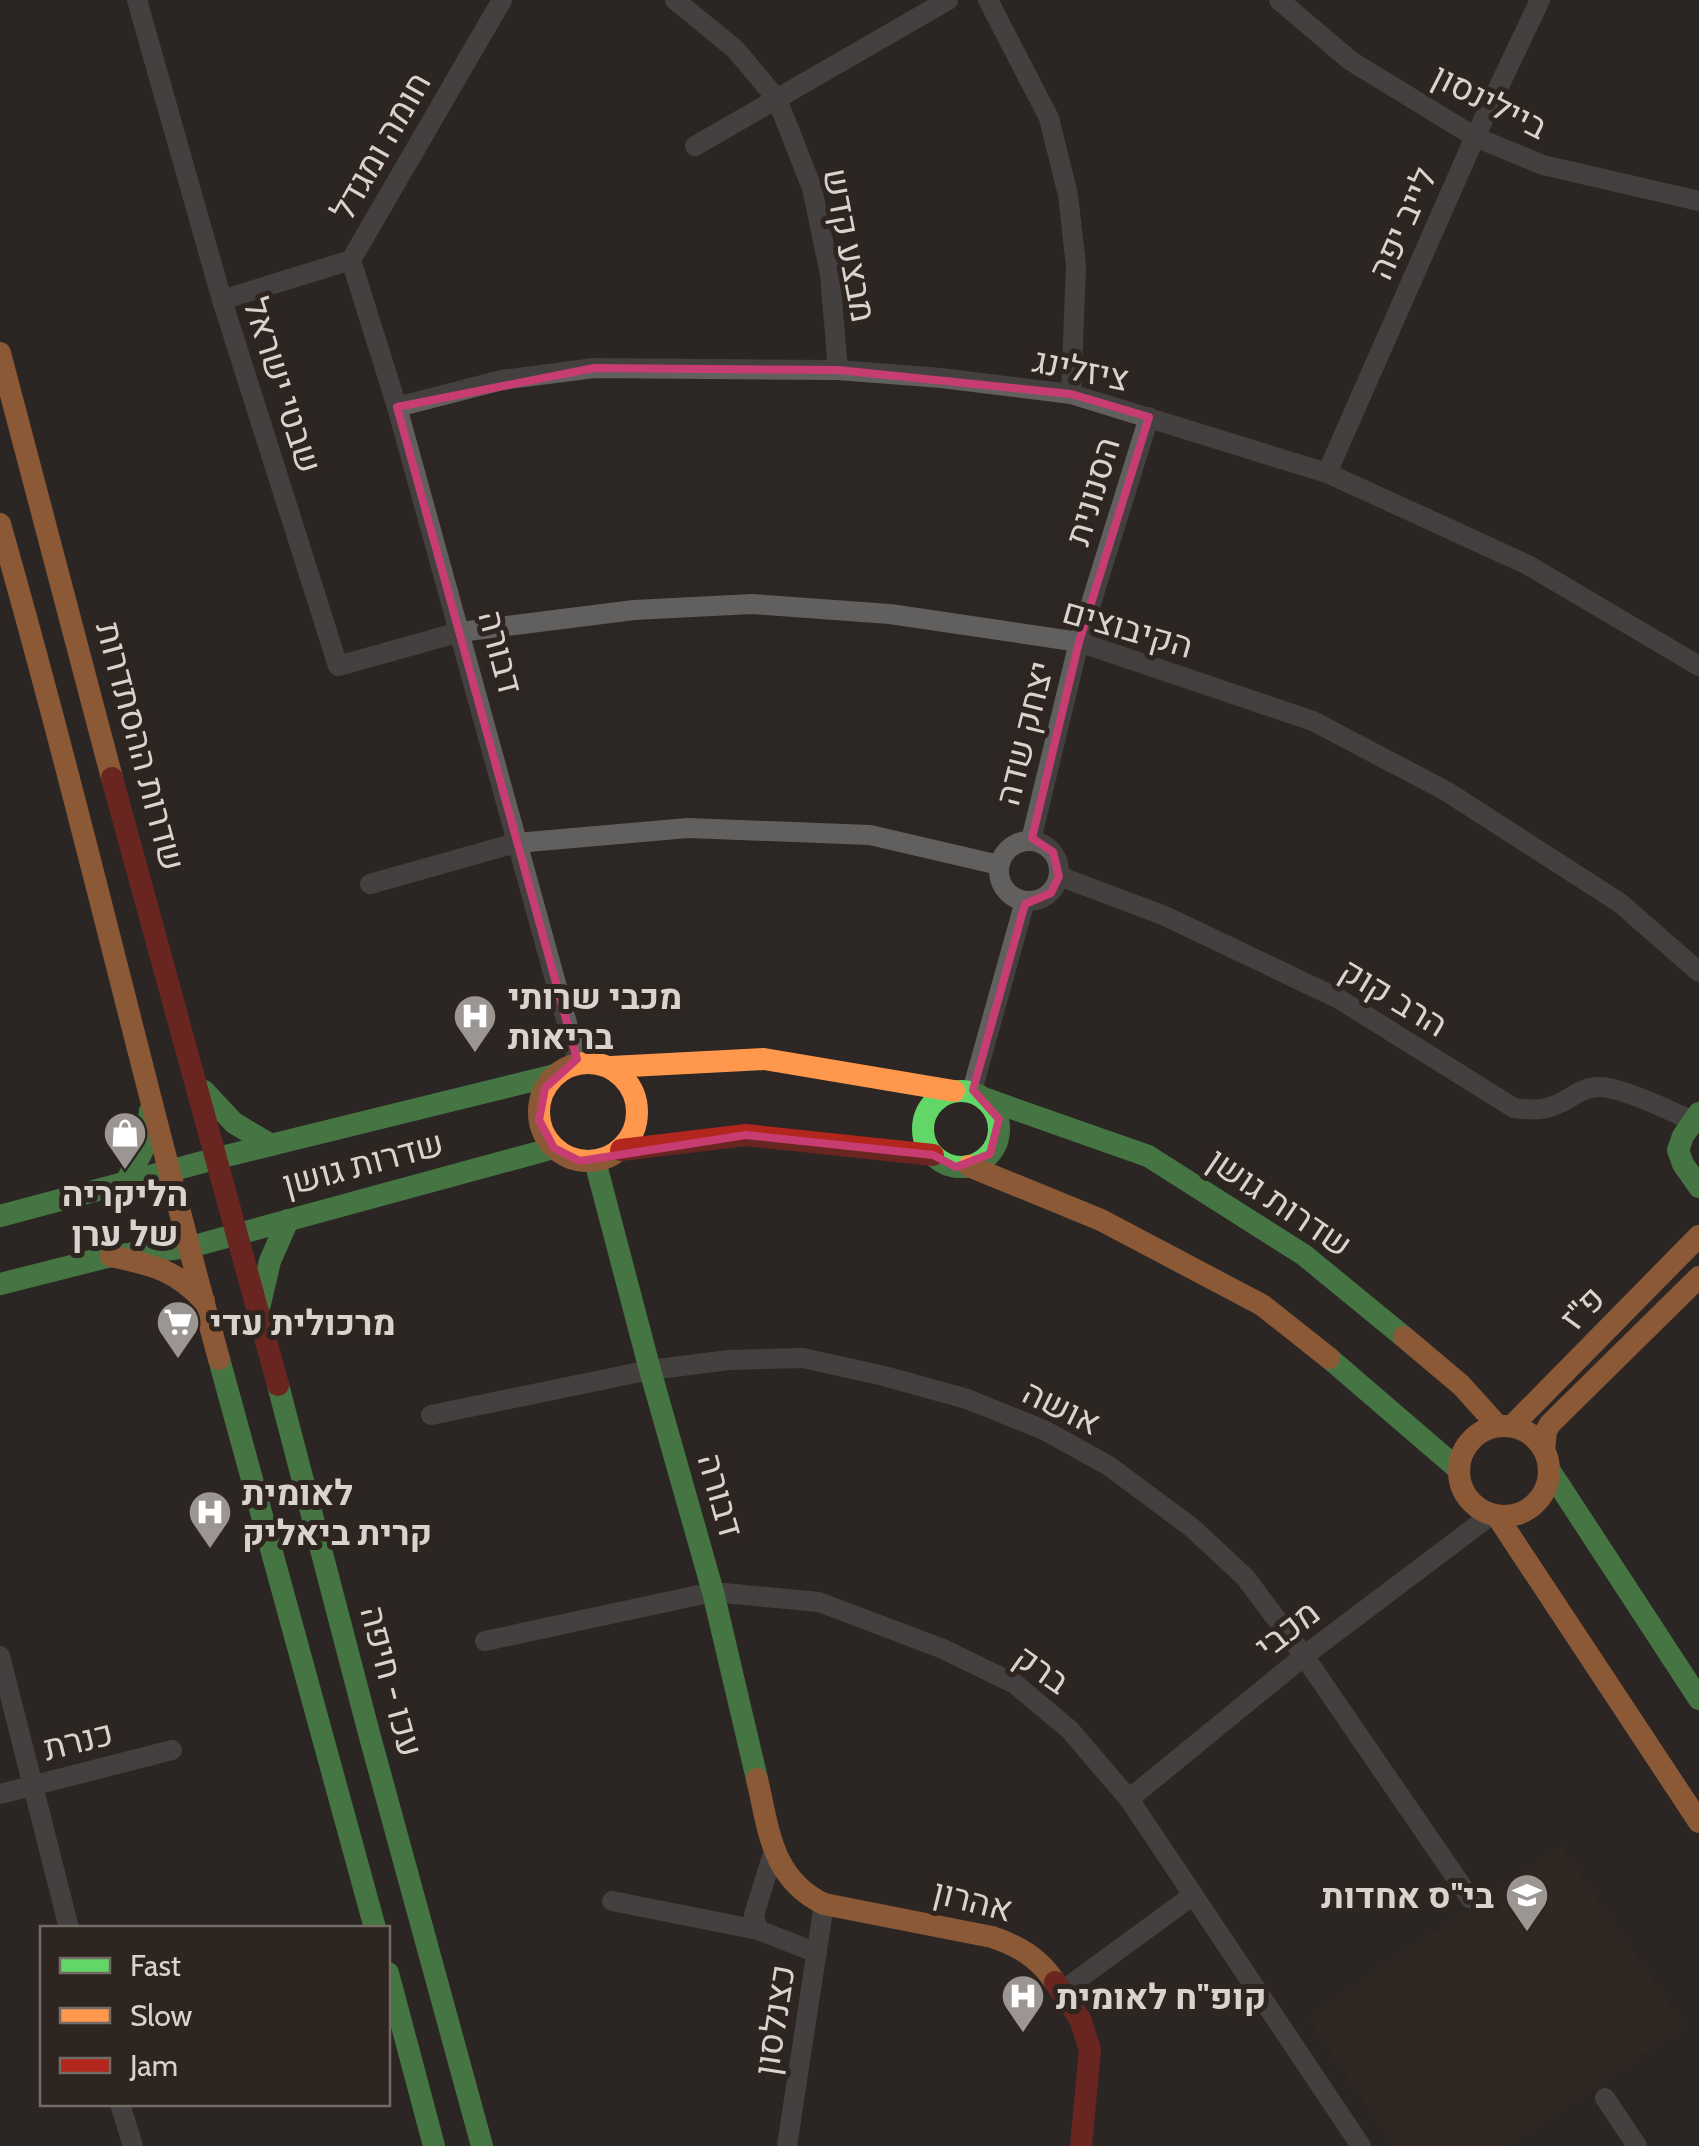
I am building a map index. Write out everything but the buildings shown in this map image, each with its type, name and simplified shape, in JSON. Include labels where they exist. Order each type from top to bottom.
[{"type":"main road","name":"שדרות ההסתדרות","points":[[0,352],[238,1233]]},
{"type":"main road","points":[[0,524],[43,674],[168,1171],[375,1926]]},
{"type":"main road","name":"שדרות גושן","points":[[611,1067],[764,1059],[971,1094],[1148,1156],[1304,1255],[1505,1426]]},
{"type":"main road","points":[[578,1063],[611,1067],[633,1090],[638,1106],[631,1137],[609,1157],[580,1161],[566,1156],[544,1135],[539,1120],[544,1088],[555,1075],[578,1063]]},
{"type":"main road","name":"שדרות גושן","points":[[0,1216],[271,1144],[555,1075]]},
{"type":"main road","points":[[196,1079],[224,1117],[271,1144]]},
{"type":"main road","points":[[971,1094],[994,1108],[999,1119],[997,1144],[980,1162],[968,1166],[944,1163],[934,1155],[923,1134],[923,1122],[934,1102],[971,1094]]},
{"type":"main road","points":[[126,1182],[145,1146],[150,1098]]},
{"type":"main road","points":[[1697,1120],[1680,1141],[1676,1153],[1699,1187]]},
{"type":"main road","points":[[621,1150],[746,1135],[934,1155]]},
{"type":"main road","name":"שדרות גושן","points":[[0,1284],[111,1256],[190,1246],[554,1148]]},
{"type":"main road","name":"דבורה","points":[[595,1161],[712,1592],[774,1850]]},
{"type":"main road","points":[[968,1166],[1101,1220],[1262,1305],[1354,1376],[1458,1469]]},
{"type":"main road","points":[[259,1311],[263,1279],[288,1220]]},
{"type":"main road","name":"עכו - חיפה","points":[[238,1233],[482,2146]]},
{"type":"main road","name":"פ\"ז","points":[[1505,1426],[1699,1236]]},
{"type":"main road","points":[[111,1256],[171,1270],[189,1282],[206,1302]]},
{"type":"main road","name":"פ\"ז","points":[[1547,1460],[1546,1431],[1550,1424],[1697,1285]]},
{"type":"main road","points":[[1547,1460],[1547,1487],[1539,1500],[1513,1516],[1494,1516],[1477,1508],[1466,1498],[1460,1484],[1460,1456],[1466,1445],[1486,1429],[1505,1426],[1530,1434],[1547,1460],[1699,1699]]},
{"type":"main road","points":[[1494,1516],[1699,1822]]},
{"type":"main road","name":"אהרון","points":[[774,1850],[793,1885],[824,1904],[992,1937],[1018,1946],[1045,1966],[1080,2019],[1090,2050],[1081,2146]]},
{"type":"main road","points":[[390,1981],[434,2146]]},
{"type":"street","name":"שבטי ישראל","points":[[137,0],[222,300],[338,666],[460,632]]},
{"type":"street","name":"חומה ומגדל","points":[[222,300],[351,260],[502,0]]},
{"type":"street","name":"מבצע קדש","points":[[675,0],[734,49],[777,99],[812,188],[830,274],[838,370]]},
{"type":"street","points":[[695,146],[948,0]]},
{"type":"street","points":[[988,0],[1049,118],[1068,196],[1076,266],[1071,394]]},
{"type":"street","name":"ביילינסון","points":[[1279,0],[1351,61],[1475,138],[1543,165],[1699,201]]},
{"type":"street","name":"לייב יפה","points":[[1327,474],[1540,0]]},
{"type":"street","name":"דבורה","points":[[351,260],[398,407],[578,1063]]},
{"type":"street","name":"ציזלינג","points":[[398,407],[502,380],[594,368],[838,370],[1071,394],[1327,474],[1528,565],[1699,666]]},
{"type":"street","name":"הסנונית","points":[[1079,642],[1149,417]]},
{"type":"street","name":"הקיבוצים","points":[[460,632],[634,610],[752,604],[890,614],[1079,642],[1312,720],[1446,790],[1620,903],[1699,972]]},
{"type":"street","name":"יצחק שדה","points":[[1032,840],[1079,642]]},
{"type":"street","points":[[370,884],[516,843],[688,828],[870,835],[999,865]]},
{"type":"street","points":[[1032,840],[1054,852],[1060,876],[1051,893],[1026,902],[1008,893],[999,875],[999,865],[1014,844],[1032,840]]},
{"type":"street","name":"הרב קוק","points":[[1060,876],[1165,916],[1339,999],[1514,1108],[1549,1108],[1597,1087],[1614,1089],[1697,1120]]},
{"type":"street","points":[[971,1094],[1026,902]]},
{"type":"street","points":[[1675,1263],[1697,1285]]},
{"type":"street","name":"אושה","points":[[430,1415],[650,1370],[730,1360],[803,1358],[967,1399],[1044,1430],[1109,1466],[1191,1526],[1245,1577],[1470,1898]]},
{"type":"street","name":"מכבי","points":[[1129,1799],[1304,1656],[1494,1516]]},
{"type":"street","name":"ברק","points":[[485,1641],[712,1592],[819,1602],[943,1649],[1015,1684],[1070,1730],[1129,1799],[1360,2146]]},
{"type":"street","points":[[0,1656],[68,1926]]},
{"type":"street","name":"כנרת","points":[[0,1794],[172,1750]]},
{"type":"street","points":[[758,1930],[754,1915],[774,1850]]},
{"type":"street","points":[[1062,1991],[1192,1896]]},
{"type":"street","points":[[612,1900],[758,1930],[817,1952]]},
{"type":"street","name":"כצנלסון","points":[[787,2146],[824,1904]]},
{"type":"street","points":[[1605,2098],[1637,2146]]},
{"type":"street","points":[[121,2106],[133,2146]]},
{"type":"highlighted area","points":[[594,368],[838,370],[1071,394],[1149,417],[1079,642],[1032,838],[1053,852],[1059,876],[1051,893],[1025,904],[973,1090],[999,1119],[990,1154],[956,1167],[933,1155],[746,1135],[580,1161],[554,1148],[539,1120],[545,1088],[577,1059],[397,407]]},
{"type":"shaded area","name":"בי\"ס אחדות","points":[[1561,1847],[1683,2026],[1505,2146],[1396,2146],[1309,2018]]},
{"type":"traffic: fast","points":[[0,1216],[555,1075]]},
{"type":"traffic: fast","points":[[204,1091],[234,1123],[271,1145]]},
{"type":"traffic: fast","points":[[961,1091],[988,1102],[999,1129],[988,1156],[961,1167],[934,1156],[923,1129],[934,1102],[961,1091]]},
{"type":"traffic: fast","points":[[986,1099],[1148,1156],[1304,1255],[1404,1337]]},
{"type":"traffic: fast","points":[[126,1182],[145,1146],[150,1111]]},
{"type":"traffic: fast","points":[[1699,1113],[1678,1150],[1699,1187]]},
{"type":"traffic: fast","points":[[0,1284],[111,1256],[190,1247],[554,1148]]},
{"type":"traffic: fast","points":[[595,1161],[713,1592],[757,1779]]},
{"type":"traffic: fast","points":[[260,1304],[270,1261],[288,1220]]},
{"type":"traffic: fast","points":[[1329,1358],[1458,1469]]},
{"type":"traffic: fast","points":[[219,1359],[374,1926]]},
{"type":"traffic: fast","points":[[278,1385],[482,2146]]},
{"type":"traffic: fast","points":[[1550,1471],[1699,1699]]},
{"type":"traffic: fast","points":[[390,1981],[434,2146]]},
{"type":"traffic: slow","points":[[0,353],[112,778]]},
{"type":"traffic: slow","points":[[0,524],[219,1359]]},
{"type":"traffic: slow","points":[[611,1067],[764,1059],[954,1091]]},
{"type":"traffic: slow","points":[[588,1063],[607,1066],[623,1077],[634,1093],[637,1112],[634,1131],[623,1147],[607,1158],[588,1161],[569,1158],[553,1147],[542,1131],[539,1112],[542,1093],[553,1077],[569,1066],[588,1063]]},
{"type":"traffic: slow","points":[[969,1166],[1101,1220],[1262,1305],[1329,1358]]},
{"type":"traffic: slow","points":[[1512,1426],[1699,1236]]},
{"type":"traffic: slow","points":[[111,1256],[162,1270],[204,1301]]},
{"type":"traffic: slow","points":[[1544,1450],[1550,1424],[1699,1277]]},
{"type":"traffic: slow","points":[[1404,1337],[1461,1385],[1498,1426]]},
{"type":"traffic: slow","points":[[1495,1426],[1513,1426],[1529,1433],[1542,1446],[1549,1471],[1542,1496],[1529,1509],[1513,1516],[1495,1516],[1479,1509],[1466,1496],[1459,1480],[1459,1462],[1466,1446],[1479,1433],[1495,1426]]},
{"type":"traffic: slow","points":[[1497,1516],[1699,1822]]},
{"type":"traffic: slow","points":[[757,1779],[775,1851],[793,1881],[806,1893],[824,1904],[992,1937],[1028,1954],[1055,1982]]},
{"type":"traffic: jam","points":[[112,778],[278,1385]]},
{"type":"traffic: jam","points":[[621,1150],[746,1135],[933,1155]]},
{"type":"traffic: jam","points":[[1055,1982],[1080,2019],[1090,2050],[1081,2146]]},
{"type":"place","name":"מכבי שרותי בריאות","points":[[475,1054]]},
{"type":"place","name":"הליקריה של ערן","points":[[125,1171]]},
{"type":"place","name":"מרכולית עדי","points":[[178,1360]]},
{"type":"place","name":"לאומית קרית ביאליק","points":[[210,1550]]},
{"type":"place","name":"בי\"ס אחדות","points":[[1527,1933]]},
{"type":"place","name":"קופ\"ח לאומית","points":[[1023,2034]]}]
